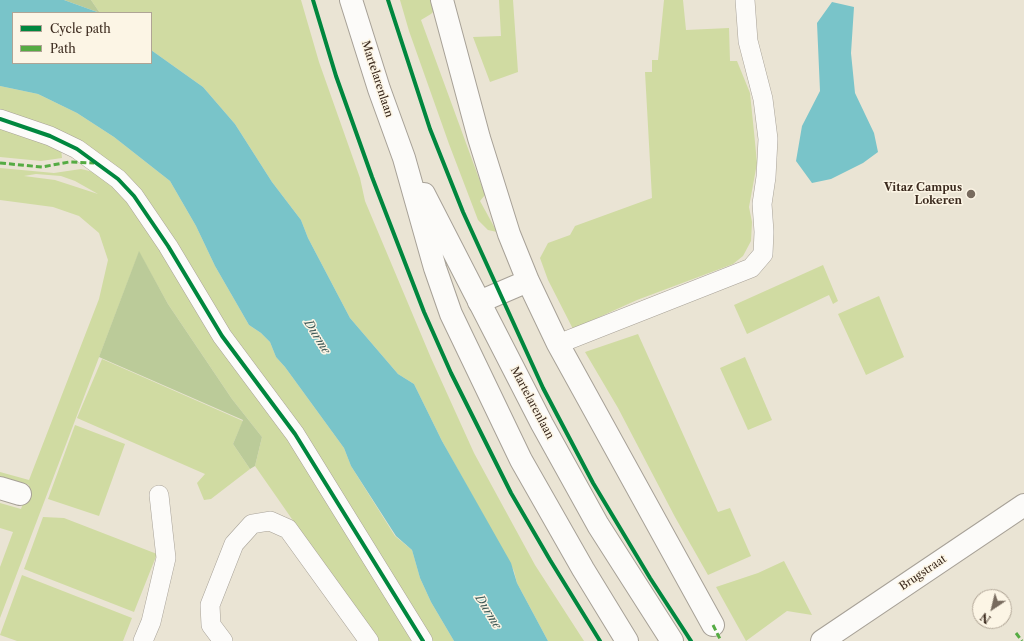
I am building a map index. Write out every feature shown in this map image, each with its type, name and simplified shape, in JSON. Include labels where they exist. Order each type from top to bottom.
[{"type":"main road","name":"Martelarenlaan","points":[[351,0],[379,89],[404,158],[435,268],[451,314],[521,460],[583,569],[628,641]]},
{"type":"main road","points":[[442,0],[479,138],[501,209],[528,281],[558,344],[713,625]]},
{"type":"main road","name":"Martelarenlaan","points":[[404,158],[454,250],[479,302],[539,417],[598,525],[672,641]]},
{"type":"main road","points":[[479,302],[528,281]]},
{"type":"main road","name":"Brugstraat","points":[[822,641],[1024,505]]},
{"type":"lane","points":[[558,344],[751,268],[763,254],[764,232],[762,204],[766,177],[768,139],[763,99],[748,41],[745,0]]},
{"type":"lane","points":[[0,119],[50,136],[78,150],[113,175],[134,196],[168,246],[222,336],[304,448],[423,641]]},
{"type":"lane","points":[[143,641],[151,622],[166,558],[159,495]]},
{"type":"lane","points":[[223,641],[211,625],[210,605],[212,599],[234,544],[252,524],[270,522],[288,529],[369,641]]},
{"type":"green space","points":[[64,0],[91,0],[99,12]]},
{"type":"green space","points":[[91,0],[301,0],[319,62],[360,178],[365,201],[431,358],[474,453],[535,565],[584,641],[548,641],[517,583],[514,571],[442,441],[414,384],[398,374],[350,318],[308,238],[301,220],[272,182],[235,124],[203,87],[152,51],[152,12],[99,12]]},
{"type":"green space","points":[[400,0],[433,0],[435,10],[421,20],[485,195],[480,201],[497,232],[488,230],[478,220],[449,144],[409,31]]},
{"type":"green space","points":[[499,0],[513,0],[518,72],[490,82],[473,37],[501,36]]},
{"type":"green space","points":[[664,0],[683,0],[686,30],[729,28],[730,61],[737,61],[750,93],[757,163],[749,207],[752,222],[751,241],[743,256],[733,264],[637,300],[573,329],[548,280],[540,258],[548,243],[570,235],[575,226],[652,198],[645,72],[652,72],[652,60],[658,60]]},
{"type":"green space","points":[[0,86],[38,94],[77,113],[114,137],[170,181],[196,226],[215,266],[249,325],[261,333],[270,342],[276,357],[285,367],[344,448],[351,466],[395,536],[412,550],[420,578],[431,602],[454,641],[432,641],[234,339],[153,207],[125,176],[0,111]]},
{"type":"green space","points":[[0,127],[61,149],[62,158],[41,161],[0,157]]},
{"type":"green space","points":[[0,168],[54,173],[81,169],[98,173],[126,198],[302,458],[412,641],[377,641],[255,466],[262,437],[232,399],[168,304],[139,252],[0,618],[0,567],[13,532],[0,528],[0,503],[21,509],[29,485],[0,476],[0,472],[29,480],[99,299],[108,260],[99,233],[79,216],[53,207],[0,200]],"holes":[[[36,174],[61,176],[75,181],[98,194],[55,180],[24,176]]]},
{"type":"green space","points":[[139,251],[168,304],[232,399],[262,437],[255,466],[250,469],[233,444],[243,420],[99,357]]},
{"type":"green space","points":[[823,265],[838,301],[833,304],[829,295],[747,334],[734,305]]},
{"type":"green space","points":[[879,296],[904,357],[866,375],[838,314]]},
{"type":"green space","points":[[638,334],[718,512],[730,508],[751,556],[708,575],[675,517],[618,408],[585,352]]},
{"type":"green space","points":[[745,357],[772,420],[748,430],[720,368]]},
{"type":"green space","points":[[102,359],[243,421],[233,444],[250,469],[211,499],[204,500],[197,483],[205,474],[77,418]]},
{"type":"green space","points":[[75,425],[125,444],[99,516],[48,499]]},
{"type":"green space","points":[[43,517],[64,518],[157,554],[134,612],[24,569]]},
{"type":"green space","points":[[784,561],[812,615],[787,611],[746,641],[716,587],[758,573]]},
{"type":"green space","points":[[22,575],[132,618],[123,641],[17,641],[0,635]]},
{"type":"water","name":"Durme","points":[[0,0],[64,0],[97,12],[12,12],[12,64],[152,64],[152,51],[203,87],[235,124],[272,182],[301,220],[308,238],[350,318],[398,374],[414,384],[442,441],[511,563],[517,583],[548,641],[454,641],[431,602],[420,578],[412,550],[396,536],[351,466],[344,448],[285,367],[276,357],[270,342],[261,333],[249,325],[215,266],[196,226],[170,181],[114,137],[77,113],[38,94],[0,86]]},
{"type":"water","points":[[832,2],[854,7],[851,53],[855,93],[874,133],[878,152],[863,163],[831,179],[812,183],[796,161],[802,126],[820,91],[817,23]]},
{"type":"marked path","points":[[0,163],[42,167],[69,162],[94,163]]},
{"type":"marked path","points":[[713,625],[721,641]]},
{"type":"marked path","points":[[1016,633],[1022,641]]},
{"type":"cycle path","points":[[313,0],[336,76],[372,177],[424,312],[451,373],[511,493],[600,641]]},
{"type":"cycle path","points":[[388,0],[430,129],[463,212],[543,388],[593,483],[650,578],[691,641]]},
{"type":"cycle path","points":[[0,119],[50,136],[77,149],[118,179],[134,196],[168,246],[222,336],[295,434],[423,641]]},
{"type":"place","name":"Vitaz Campus Lokeren","points":[[971,194]]}]
